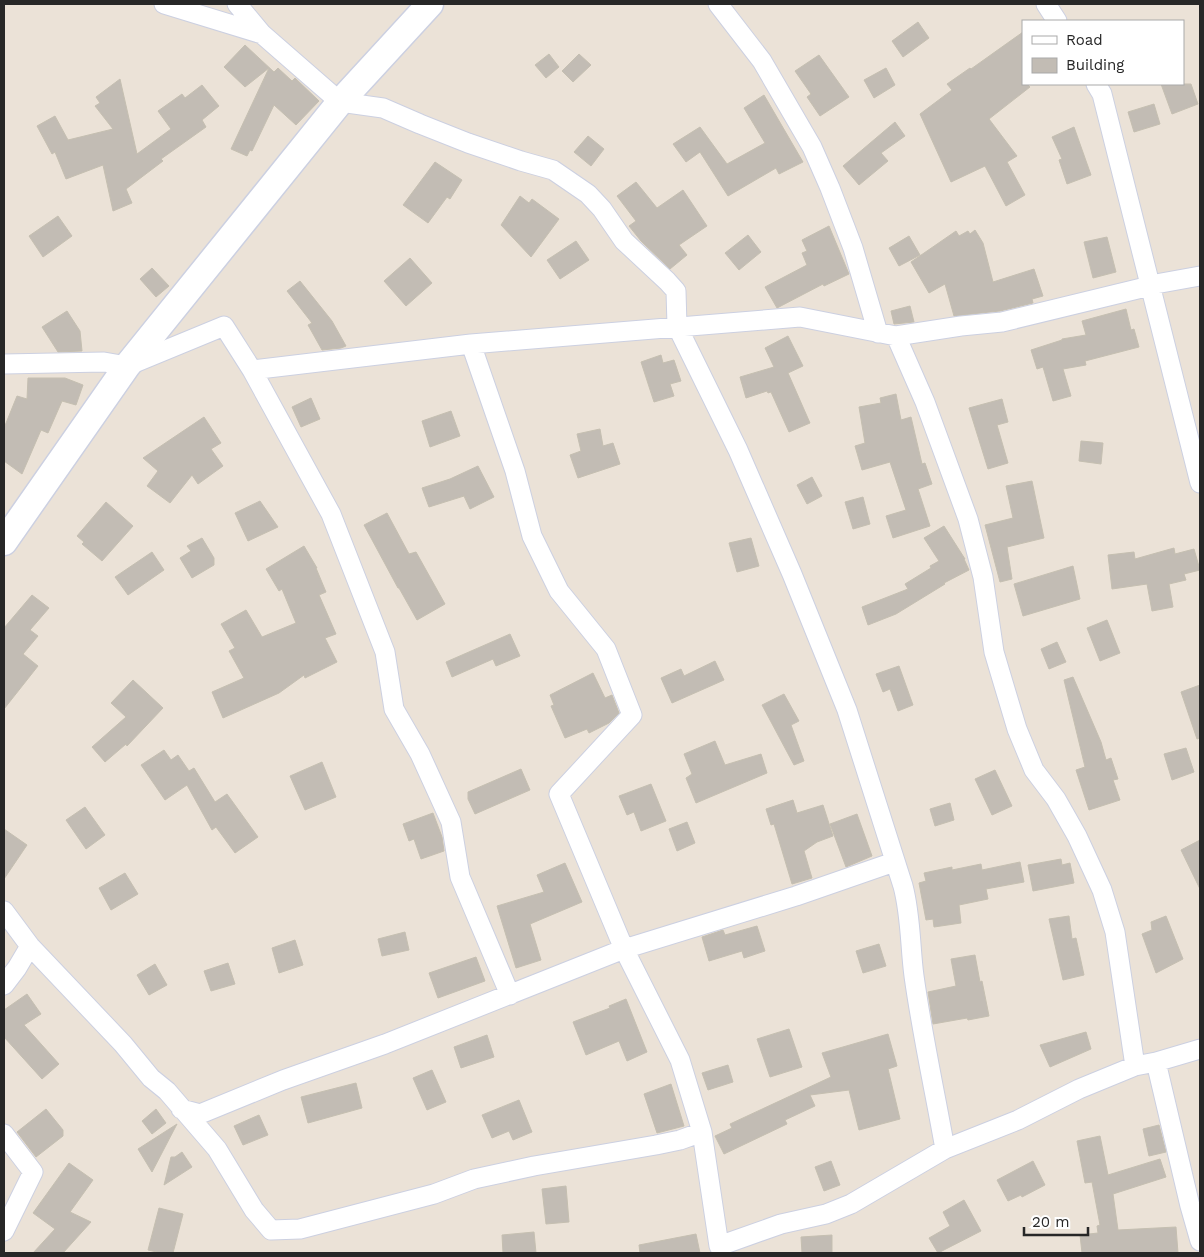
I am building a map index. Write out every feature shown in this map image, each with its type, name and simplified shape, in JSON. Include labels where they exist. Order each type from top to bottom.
[{"type":"street","points":[[164,4],[262,34]]},
{"type":"street","points":[[237,4],[262,34],[340,102],[383,108],[468,143],[553,170],[588,194],[602,209],[624,240],[676,291],[677,326],[738,450],[803,601],[846,710],[907,900],[914,975],[945,1149]]},
{"type":"street","points":[[4,542],[127,366],[340,102],[430,4]]},
{"type":"street","points":[[718,4],[762,61],[812,147],[830,188],[887,335],[925,402],[968,519],[983,577],[994,652],[1017,729],[1034,770],[1056,799],[1073,829],[1102,890],[1115,932],[1135,1066]]},
{"type":"street","points":[[1046,4],[1056,20]]},
{"type":"street","points":[[1097,85],[1102,94],[1200,483]]},
{"type":"street","points":[[252,370],[472,344],[800,317],[887,335],[1002,322],[1150,285],[1200,276]]},
{"type":"street","points":[[4,364],[104,362],[127,366],[224,326],[252,370],[331,514],[386,652],[394,709],[420,754],[451,822],[460,877],[510,995]]},
{"type":"street","points":[[472,344],[515,471],[532,536],[559,591],[606,649],[632,715],[559,794],[624,949],[680,1060],[702,1132],[720,1250],[781,1224],[826,1214],[851,1204],[945,1149],[1018,1120],[1079,1089],[1135,1066],[1200,1049]]},
{"type":"street","points":[[181,1109],[200,1114],[283,1080],[385,1044],[624,949],[796,896],[894,862]]},
{"type":"street","points":[[4,911],[30,946],[110,1030],[152,1078],[167,1091],[217,1150],[254,1210],[271,1230],[300,1229],[434,1194],[474,1179],[534,1166],[656,1145],[702,1132]]},
{"type":"street","points":[[4,986],[30,946]]},
{"type":"street","points":[[1156,1062],[1200,1242]]},
{"type":"street","points":[[4,1134],[33,1172],[4,1231]]},
{"type":"building","points":[[918,22],[929,38],[903,57],[892,41]]},
{"type":"building","points":[[1022,33],[1022,85],[1030,87],[989,119],[1017,156],[1007,162],[1025,195],[1006,206],[985,166],[951,182],[920,114],[952,90],[947,84]]},
{"type":"building","points":[[245,45],[274,72],[278,68],[292,81],[295,78],[319,101],[296,125],[274,105],[252,151],[250,150],[247,156],[231,149],[269,68],[245,87],[224,67]]},
{"type":"building","points":[[549,54],[559,67],[546,78],[535,65]]},
{"type":"building","points":[[579,54],[591,65],[573,82],[562,71]]},
{"type":"building","points":[[819,55],[849,97],[820,116],[807,97],[811,94],[795,71]]},
{"type":"building","points":[[886,68],[895,85],[874,98],[864,80]]},
{"type":"building","points":[[120,79],[137,154],[171,129],[158,111],[182,94],[185,98],[202,85],[219,106],[202,120],[206,127],[161,159],[163,161],[126,189],[132,203],[113,211],[103,165],[66,179],[55,152],[52,154],[37,126],[55,116],[68,140],[113,129],[95,106],[100,103],[96,97]]},
{"type":"building","points":[[1191,84],[1198,104],[1172,114],[1161,85]]},
{"type":"building","points":[[764,95],[803,162],[779,174],[776,168],[728,196],[700,152],[686,162],[673,144],[700,127],[727,164],[765,143],[744,108]]},
{"type":"building","points":[[1154,104],[1160,124],[1134,132],[1128,112]]},
{"type":"building","points":[[895,122],[905,136],[881,153],[888,161],[859,185],[843,166]]},
{"type":"building","points":[[1074,127],[1091,175],[1067,184],[1059,160],[1062,159],[1052,137]]},
{"type":"building","points":[[588,136],[604,149],[591,166],[574,152]]},
{"type":"building","points":[[435,162],[462,180],[450,199],[447,197],[428,223],[403,205]]},
{"type":"building","points":[[636,182],[657,208],[683,190],[707,226],[679,245],[687,255],[670,269],[641,241],[629,226],[636,221],[617,196]]},
{"type":"building","points":[[520,196],[529,203],[532,199],[559,219],[531,257],[501,225]]},
{"type":"building","points":[[58,216],[72,236],[43,257],[29,236]]},
{"type":"building","points":[[829,226],[849,274],[824,286],[823,284],[777,308],[765,287],[807,265],[802,253],[807,251],[802,240]]},
{"type":"building","points":[[975,230],[983,243],[993,282],[1034,269],[1043,296],[1032,299],[1033,303],[1000,311],[954,316],[945,284],[929,293],[911,262],[956,231],[959,236],[968,231],[970,234]]},
{"type":"building","points":[[748,235],[761,252],[739,270],[725,253]]},
{"type":"building","points":[[909,236],[920,255],[899,266],[889,248]]},
{"type":"building","points":[[1107,237],[1116,272],[1093,278],[1084,242]]},
{"type":"building","points":[[576,241],[589,260],[560,279],[547,260]]},
{"type":"building","points":[[410,258],[432,283],[406,306],[384,281]]},
{"type":"building","points":[[152,268],[169,286],[156,297],[140,279]]},
{"type":"building","points":[[300,281],[332,321],[346,346],[322,350],[308,325],[312,323],[287,291]]},
{"type":"building","points":[[910,306],[914,322],[894,324],[891,311]]},
{"type":"building","points":[[1126,309],[1131,330],[1134,329],[1139,347],[1085,361],[1086,365],[1063,369],[1071,396],[1053,401],[1043,367],[1037,369],[1031,350],[1062,339],[1086,335],[1082,321]]},
{"type":"building","points":[[67,311],[80,331],[82,351],[58,352],[42,327]]},
{"type":"building","points":[[788,336],[803,366],[788,373],[810,423],[789,432],[771,392],[768,393],[767,391],[746,398],[740,377],[774,367],[765,348]]},
{"type":"building","points":[[661,355],[663,363],[674,360],[681,381],[670,384],[674,396],[654,402],[641,362]]},
{"type":"building","points":[[28,378],[65,378],[83,385],[76,405],[62,401],[48,433],[41,430],[22,474],[4,461],[4,428],[17,396],[27,399]]},
{"type":"building","points":[[896,394],[901,420],[911,417],[922,464],[925,463],[932,484],[918,489],[930,526],[893,538],[886,516],[906,510],[890,462],[862,470],[855,446],[865,443],[859,407],[881,403],[880,398]]},
{"type":"building","points":[[311,398],[320,419],[301,427],[292,407]]},
{"type":"building","points":[[1002,399],[1008,422],[997,425],[1008,463],[988,469],[969,408]]},
{"type":"building","points":[[451,411],[460,436],[430,447],[422,421]]},
{"type":"building","points":[[204,417],[221,443],[211,449],[223,466],[198,484],[192,475],[170,503],[147,486],[158,471],[143,458]]},
{"type":"building","points":[[600,429],[603,446],[613,443],[620,464],[578,478],[570,455],[581,451],[577,434]]},
{"type":"building","points":[[1081,441],[1103,443],[1101,464],[1079,461]]},
{"type":"building","points":[[478,466],[494,497],[470,509],[464,496],[429,507],[422,488],[450,479]]},
{"type":"building","points":[[812,477],[822,496],[807,504],[797,485]]},
{"type":"building","points":[[1032,481],[1044,538],[1007,547],[1012,579],[1000,582],[985,525],[1013,518],[1006,486]]},
{"type":"building","points":[[863,497],[870,524],[853,529],[845,502]]},
{"type":"building","points":[[260,501],[278,527],[248,541],[235,513]]},
{"type":"building","points":[[106,502],[133,526],[102,561],[82,544],[84,542],[77,536]]},
{"type":"building","points":[[387,513],[409,554],[416,552],[445,604],[417,620],[364,525]]},
{"type":"building","points":[[944,526],[965,559],[969,570],[944,583],[896,614],[868,625],[862,607],[908,589],[905,584],[939,561],[924,538]]},
{"type":"building","points":[[202,538],[214,558],[214,565],[192,578],[180,558],[191,551],[187,546]]},
{"type":"building","points":[[751,538],[759,566],[737,572],[729,543]]},
{"type":"building","points":[[304,546],[317,568],[326,592],[319,595],[336,634],[325,638],[337,662],[305,678],[304,675],[279,693],[223,718],[212,692],[244,678],[229,651],[235,648],[221,624],[246,610],[262,637],[296,623],[282,589],[279,591],[266,569]]},
{"type":"building","points":[[1174,548],[1175,554],[1194,549],[1200,570],[1184,574],[1186,580],[1169,584],[1173,607],[1152,611],[1147,584],[1112,589],[1108,555],[1134,552],[1135,559]]},
{"type":"building","points":[[152,552],[164,570],[128,595],[115,577]]},
{"type":"building","points":[[1073,566],[1080,599],[1023,616],[1014,584]]},
{"type":"building","points":[[32,595],[49,608],[30,630],[38,636],[23,654],[38,666],[4,709],[4,628]]},
{"type":"building","points":[[1107,620],[1120,653],[1100,661],[1087,628]]},
{"type":"building","points":[[510,634],[520,656],[496,666],[493,659],[452,677],[446,662]]},
{"type":"building","points":[[1057,642],[1066,662],[1049,669],[1041,649]]},
{"type":"building","points":[[715,661],[724,680],[672,703],[661,678],[681,669],[684,676]]},
{"type":"building","points":[[899,666],[913,705],[898,711],[890,689],[883,692],[876,674]]},
{"type":"building","points":[[593,673],[605,698],[612,695],[619,713],[609,723],[589,733],[587,729],[565,738],[551,706],[554,705],[550,695]]},
{"type":"building","points":[[1073,677],[1101,742],[1106,760],[1111,758],[1118,779],[1113,780],[1120,800],[1089,810],[1076,770],[1085,767],[1064,680]]},
{"type":"building","points":[[133,680],[163,708],[127,746],[126,744],[105,762],[92,747],[126,717],[111,703]]},
{"type":"building","points":[[1200,685],[1200,738],[1197,739],[1181,692]]},
{"type":"building","points":[[784,694],[799,721],[791,725],[804,761],[794,765],[762,705]]},
{"type":"building","points":[[715,741],[725,765],[761,754],[767,773],[696,803],[686,778],[692,774],[684,754]]},
{"type":"building","points":[[1186,748],[1194,772],[1172,780],[1164,754]]},
{"type":"building","points":[[164,750],[171,760],[178,755],[189,771],[194,768],[215,802],[227,794],[258,837],[235,853],[216,827],[212,830],[187,785],[165,800],[141,765]]},
{"type":"building","points":[[322,762],[336,797],[305,810],[290,776]]},
{"type":"building","points":[[521,769],[530,790],[475,814],[468,799],[468,792]]},
{"type":"building","points":[[995,770],[1012,806],[992,815],[975,779]]},
{"type":"building","points":[[651,784],[666,821],[641,831],[634,812],[627,815],[619,796]]},
{"type":"building","points":[[793,800],[797,813],[823,805],[833,836],[817,842],[804,851],[812,878],[792,884],[774,824],[771,825],[766,809]]},
{"type":"building","points":[[950,803],[954,820],[935,826],[930,809]]},
{"type":"building","points":[[85,807],[105,835],[86,849],[66,820]]},
{"type":"building","points":[[433,813],[442,837],[444,851],[421,859],[414,839],[409,841],[403,824]]},
{"type":"building","points":[[857,814],[872,856],[846,867],[830,824]]},
{"type":"building","points":[[687,822],[695,843],[677,851],[669,829]]},
{"type":"building","points":[[4,829],[27,845],[4,879]]},
{"type":"building","points":[[1200,840],[1200,889],[1181,850]]},
{"type":"building","points":[[1061,859],[1062,865],[1070,863],[1074,883],[1033,891],[1028,865]]},
{"type":"building","points":[[1020,862],[1024,882],[986,889],[988,899],[959,905],[961,923],[934,927],[933,919],[926,920],[919,883],[926,881],[924,873],[952,867],[952,870],[981,864],[982,870]]},
{"type":"building","points":[[565,863],[582,902],[530,924],[541,960],[516,968],[497,906],[544,892],[537,875]]},
{"type":"building","points":[[125,873],[138,894],[111,910],[99,888]]},
{"type":"building","points":[[1069,916],[1072,939],[1076,938],[1084,975],[1063,980],[1049,919]]},
{"type":"building","points":[[1166,916],[1183,959],[1156,973],[1142,934],[1152,930],[1151,922]]},
{"type":"building","points":[[757,926],[765,951],[744,958],[742,951],[709,961],[702,937],[723,930],[725,935]]},
{"type":"building","points":[[405,932],[409,950],[382,956],[378,939]]},
{"type":"building","points":[[295,940],[303,965],[279,973],[272,948]]},
{"type":"building","points":[[879,944],[886,966],[863,973],[856,951]]},
{"type":"building","points":[[975,955],[989,1016],[933,1024],[928,992],[956,986],[951,959]]},
{"type":"building","points":[[476,957],[485,981],[438,998],[429,973]]},
{"type":"building","points":[[228,963],[235,984],[211,991],[204,971]]},
{"type":"building","points":[[155,964],[167,985],[149,995],[137,975]]},
{"type":"building","points":[[27,994],[41,1014],[24,1025],[59,1064],[42,1079],[4,1037],[4,1010]]},
{"type":"building","points":[[626,999],[647,1052],[627,1061],[619,1041],[586,1055],[573,1022],[610,1008],[609,1006]]},
{"type":"building","points":[[789,1029],[802,1067],[770,1077],[757,1039]]},
{"type":"building","points":[[1086,1032],[1091,1049],[1050,1067],[1040,1045]]},
{"type":"building","points":[[888,1034],[897,1066],[888,1069],[900,1119],[859,1130],[849,1090],[810,1095],[815,1106],[785,1120],[787,1124],[724,1154],[715,1136],[732,1128],[730,1124],[831,1077],[822,1053]]},
{"type":"building","points":[[487,1035],[494,1057],[461,1068],[454,1047]]},
{"type":"building","points":[[728,1065],[733,1082],[708,1090],[702,1073]]},
{"type":"building","points":[[432,1070],[446,1102],[427,1110],[413,1078]]},
{"type":"building","points":[[356,1083],[362,1108],[308,1123],[301,1097]]},
{"type":"building","points":[[671,1084],[684,1126],[657,1133],[644,1094]]},
{"type":"building","points":[[519,1100],[532,1132],[513,1140],[509,1131],[492,1138],[482,1115]]},
{"type":"building","points":[[46,1109],[63,1130],[63,1136],[36,1157],[17,1132]]},
{"type":"building","points":[[156,1109],[166,1123],[152,1134],[142,1121]]},
{"type":"building","points":[[259,1115],[268,1135],[243,1145],[234,1126]]},
{"type":"building","points":[[177,1124],[152,1172],[138,1149]]},
{"type":"building","points":[[1159,1125],[1166,1152],[1149,1156],[1143,1129]]},
{"type":"building","points":[[1100,1136],[1108,1175],[1160,1159],[1166,1177],[1113,1194],[1118,1230],[1176,1227],[1178,1253],[1082,1253],[1080,1235],[1098,1233],[1097,1226],[1100,1225],[1092,1182],[1085,1183],[1077,1141]]},
{"type":"building","points":[[182,1152],[192,1167],[164,1185],[171,1157],[175,1157]]},
{"type":"building","points":[[831,1161],[840,1185],[824,1191],[815,1167]]},
{"type":"building","points":[[1033,1161],[1045,1185],[1022,1197],[1021,1195],[1008,1201],[997,1180]]},
{"type":"building","points":[[69,1163],[93,1180],[70,1212],[91,1222],[63,1253],[33,1253],[55,1229],[33,1213]]},
{"type":"building","points":[[566,1186],[569,1222],[546,1224],[542,1189]]},
{"type":"building","points":[[964,1200],[981,1231],[938,1253],[929,1238],[950,1226],[943,1212]]},
{"type":"building","points":[[159,1208],[183,1214],[173,1253],[148,1250]]},
{"type":"building","points":[[534,1232],[536,1253],[503,1253],[502,1235]]},
{"type":"building","points":[[696,1234],[700,1253],[640,1253],[639,1245]]},
{"type":"building","points":[[832,1235],[832,1253],[802,1253],[801,1237]]}]
